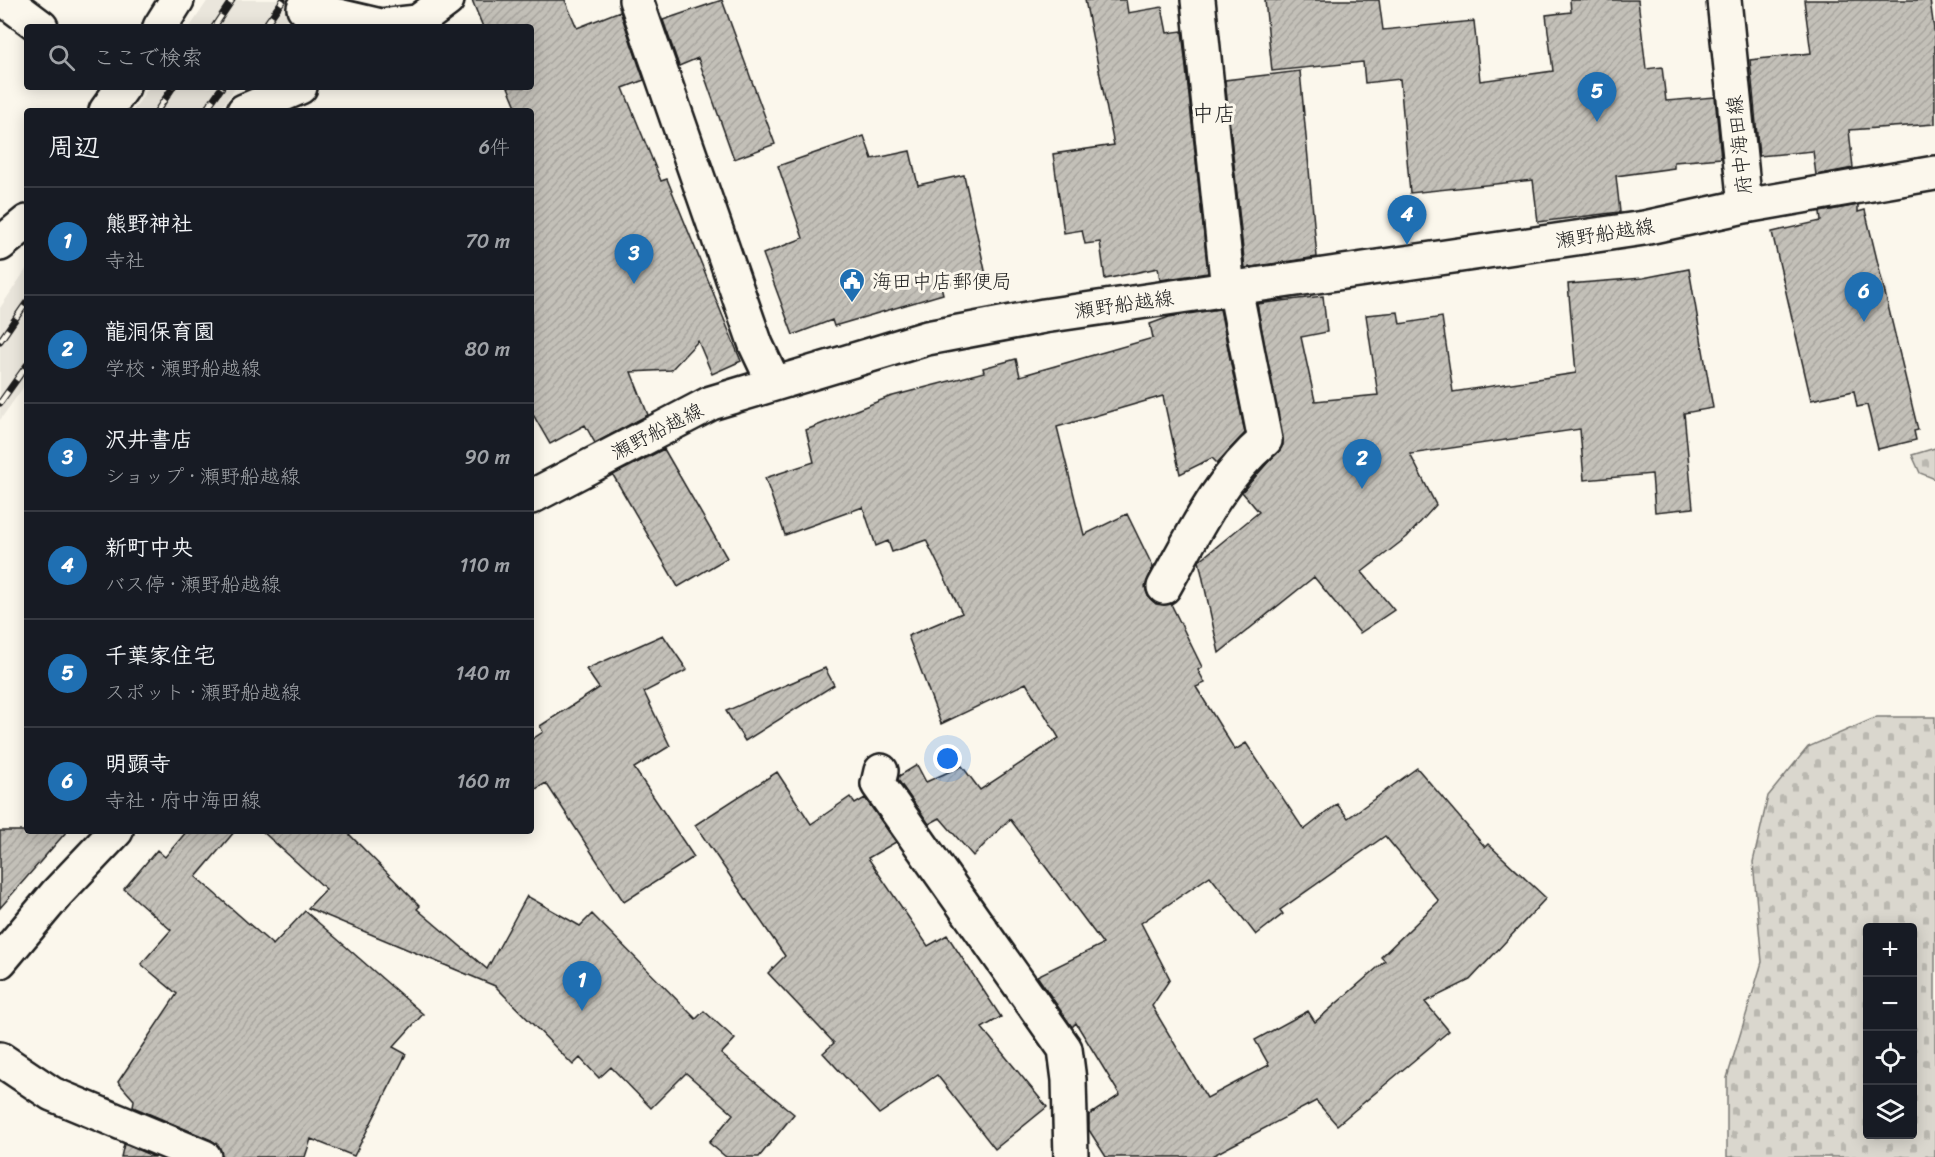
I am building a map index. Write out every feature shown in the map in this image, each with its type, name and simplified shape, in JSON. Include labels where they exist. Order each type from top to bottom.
[{"type":"street","points":[[5,0],[37,24]]},
{"type":"street","points":[[162,24],[177,0]]},
{"type":"street","points":[[415,24],[447,0]]},
{"type":"street","points":[[636,0],[756,345],[774,383]]},
{"type":"street","points":[[1164,587],[1205,512],[1247,455],[1265,440],[1232,288],[1198,0]]},
{"type":"street","name":"府中海田線","points":[[1724,0],[1745,206],[1935,173]]},
{"type":"street","points":[[301,12],[370,24]]},
{"type":"street","points":[[108,108],[121,90]]},
{"type":"street","points":[[227,108],[241,90]]},
{"type":"street","points":[[251,108],[293,90]]},
{"type":"street","name":"瀬野船越線","points":[[534,495],[711,403],[927,338],[1044,316],[1644,228],[1745,206]]},
{"type":"street","points":[[0,244],[24,224]]},
{"type":"street","points":[[881,771],[878,784],[1065,1049],[1069,1080],[1071,1157]]},
{"type":"street","points":[[0,961],[57,893],[113,834]]},
{"type":"street","points":[[0,1059],[52,1094],[204,1157]]},
{"type":"shaded area","points":[[208,0],[300,0],[282,24],[192,24]]},
{"type":"shaded area","points":[[147,90],[234,90],[221,108],[135,108]]},
{"type":"shaded area","points":[[24,272],[24,386],[0,420],[0,308]]},
{"type":"green space","points":[[1935,448],[1935,479],[1920,473],[1912,455]]},
{"type":"green space","points":[[1877,717],[1935,717],[1935,1157],[1727,1157],[1727,1078],[1762,962],[1753,862],[1768,796],[1808,747]]},
{"type":"building","points":[[472,0],[565,0],[577,28],[620,11],[644,80],[623,88],[661,181],[667,179],[741,361],[712,374],[698,341],[671,370],[631,372],[648,415],[595,443],[585,425],[550,444],[534,416],[534,108],[517,108],[509,90],[534,90],[534,24],[482,24]]},
{"type":"building","points":[[722,0],[775,144],[734,159],[698,58],[679,66],[663,20]]},
{"type":"building","points":[[1085,0],[1126,0],[1128,13],[1162,7],[1167,33],[1182,31],[1208,273],[1160,280],[1158,268],[1105,279],[1100,242],[1085,244],[1082,230],[1064,233],[1053,154],[1114,145]]},
{"type":"building","points":[[1265,0],[1379,0],[1383,30],[1474,21],[1480,81],[1553,71],[1546,15],[1571,12],[1570,0],[1638,0],[1646,69],[1662,67],[1666,101],[1715,97],[1721,158],[1674,162],[1674,168],[1616,176],[1620,212],[1538,222],[1533,180],[1410,193],[1400,79],[1365,83],[1363,62],[1272,71]]},
{"type":"building","points":[[1804,0],[1930,0],[1935,37],[1935,124],[1849,130],[1853,168],[1816,175],[1813,151],[1759,156],[1750,60],[1811,53]]},
{"type":"building","points":[[1300,71],[1317,257],[1245,268],[1225,80]]},
{"type":"building","points":[[864,136],[872,159],[910,151],[918,185],[964,175],[986,275],[941,286],[943,294],[834,326],[832,320],[793,335],[763,254],[803,238],[778,166]]},
{"type":"building","points":[[1858,205],[1858,212],[1865,210],[1918,430],[1914,431],[1916,440],[1878,449],[1867,405],[1857,407],[1854,391],[1811,400],[1772,232],[1821,221],[1820,212]]},
{"type":"building","points":[[1689,269],[1713,408],[1684,413],[1693,508],[1655,512],[1652,474],[1584,480],[1580,429],[1410,454],[1436,505],[1407,537],[1362,572],[1394,610],[1360,633],[1314,577],[1219,653],[1199,561],[1259,512],[1242,492],[1283,445],[1257,304],[1323,296],[1327,332],[1301,337],[1315,401],[1378,395],[1366,315],[1398,312],[1400,324],[1442,317],[1453,392],[1576,373],[1568,284],[1643,278]]},
{"type":"building","points":[[1220,309],[1245,433],[1217,463],[1212,458],[1180,474],[1163,396],[1057,427],[1084,535],[1127,514],[1153,567],[1145,587],[1148,596],[1156,604],[1171,604],[1202,667],[1198,670],[1205,683],[1196,687],[1235,750],[1246,743],[1304,830],[1337,804],[1348,818],[1417,768],[1485,847],[1488,844],[1546,898],[1470,980],[1425,1002],[1449,1031],[1337,1125],[1316,1101],[1210,1157],[1106,1157],[1089,1130],[1089,1115],[1120,1095],[1076,1023],[1072,1027],[1037,976],[1103,944],[1010,819],[973,856],[940,818],[929,824],[898,780],[899,776],[917,765],[926,782],[962,766],[980,790],[1059,738],[1026,683],[941,724],[908,636],[962,613],[926,540],[892,552],[888,541],[876,546],[863,507],[785,535],[765,478],[814,462],[806,430],[889,397],[984,372],[983,368],[1016,359],[1020,376],[1153,338],[1150,324],[1169,317]],"holes":[[[1385,836],[1439,901],[1381,957],[1385,961],[1315,1022],[1308,1011],[1255,1040],[1269,1065],[1207,1098],[1152,1006],[1170,979],[1141,923],[1210,876],[1256,935],[1283,914],[1280,910]]]},
{"type":"building","points":[[664,449],[727,558],[678,587],[613,475]]},
{"type":"building","points":[[663,635],[687,670],[644,692],[670,746],[634,768],[694,857],[624,902],[546,783],[534,790],[534,738],[543,732],[540,726],[599,688],[586,669]]},
{"type":"building","points":[[825,668],[834,685],[745,741],[726,711]]},
{"type":"building","points":[[777,772],[811,824],[850,797],[855,804],[865,798],[896,842],[868,858],[928,946],[947,935],[1001,1017],[982,1028],[1047,1107],[995,1149],[937,1075],[879,1114],[823,1053],[834,1043],[768,973],[785,956],[695,825]]},
{"type":"building","points":[[0,831],[24,831],[24,834],[64,834],[0,908]]},
{"type":"building","points":[[184,834],[232,834],[196,877],[273,945],[305,911],[423,1014],[393,1047],[406,1054],[354,1156],[311,1139],[305,1157],[222,1157],[219,1146],[211,1140],[133,1107],[134,1100],[118,1082],[177,994],[141,964],[171,930],[124,889],[157,850],[165,857]]},
{"type":"building","points":[[265,834],[349,834],[420,906],[417,909],[487,969],[527,896],[580,926],[592,914],[696,1019],[704,1011],[735,1039],[721,1054],[794,1114],[759,1157],[726,1157],[709,1143],[733,1114],[686,1073],[651,1108],[611,1067],[599,1078],[580,1058],[573,1065],[495,986],[308,908],[326,889]]},
{"type":"building","points":[[124,1144],[155,1157],[121,1157]]},
{"type":"railway","points":[[216,24],[232,0]]},
{"type":"railway","points":[[266,24],[283,0]]},
{"type":"railway","points":[[159,108],[171,90]]},
{"type":"railway","points":[[207,108],[220,90]]},
{"type":"railway","points":[[0,341],[24,306]]},
{"type":"railway","points":[[0,403],[24,369]]},
{"type":"place","name":"千葉家住宅","points":[[1597,122]]},
{"type":"place","name":"新町中央","points":[[1407,245]]},
{"type":"place","name":"沢井書店","points":[[634,284]]},
{"type":"place","name":"海田中店郵便局","points":[[852,304]]},
{"type":"place","name":"明顕寺","points":[[1864,322]]},
{"type":"place","name":"龍洞保育園","points":[[1362,489]]},
{"type":"place","name":"熊野神社","points":[[582,1011]]},
{"type":"district","name":"中店","points":[[1214,113]]}]
